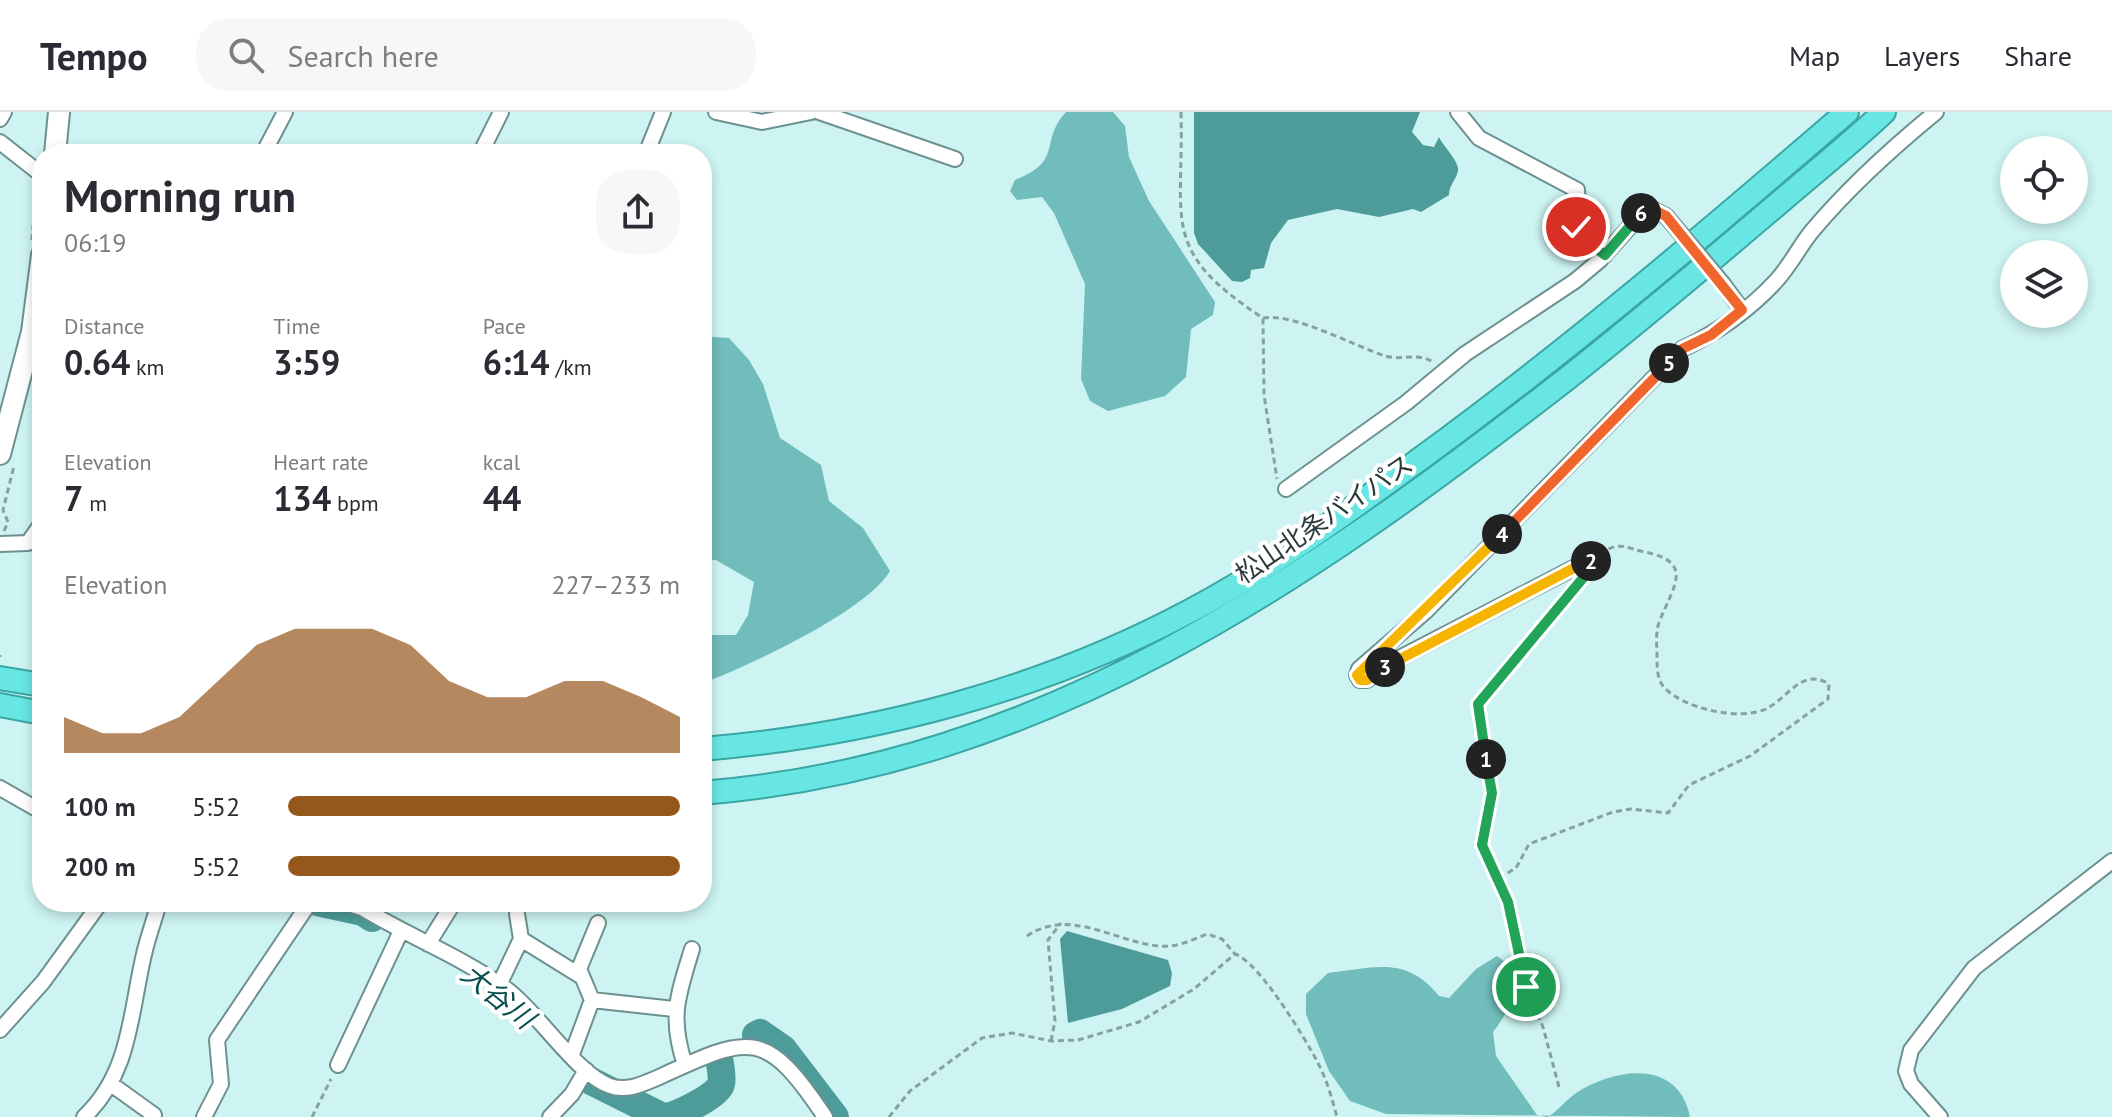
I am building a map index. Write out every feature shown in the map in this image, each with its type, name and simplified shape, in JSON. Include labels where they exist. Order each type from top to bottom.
[{"type":"highway","name":"松山北条バイパス","points":[[712,748],[766,744],[874,726],[989,695],[1189,612],[1279,559],[1496,404],[1608,316],[1847,112]]},
{"type":"highway","name":"松山北条バイパス","points":[[712,792],[779,787],[887,762],[999,727],[1107,682],[1206,630],[1383,516],[1511,422],[1625,333],[1877,114]]},
{"type":"highway","points":[[0,678],[32,683]]},
{"type":"highway","points":[[0,705],[32,711]]},
{"type":"main road","points":[[56,144],[59,112]]},
{"type":"main road","points":[[0,454],[32,332]]},
{"type":"street","points":[[0,119],[4,112]]},
{"type":"street","points":[[268,144],[285,112]]},
{"type":"street","points":[[485,144],[501,112]]},
{"type":"street","points":[[650,144],[663,112]]},
{"type":"street","points":[[716,112],[762,122],[811,112]]},
{"type":"street","points":[[819,112],[955,159]]},
{"type":"street","points":[[1458,112],[1479,138],[1577,190],[1576,227],[1582,238],[1605,255]]},
{"type":"street","points":[[1593,558],[1390,663],[1367,680],[1360,680],[1357,675],[1359,669],[1426,611],[1682,349],[1711,335],[1777,281],[1811,232],[1898,143],[1936,112]]},
{"type":"street","points":[[1877,114],[1898,143]]},
{"type":"street","points":[[0,142],[32,167]]},
{"type":"street","points":[[1286,489],[1406,403],[1444,371],[1534,311],[1605,255],[1642,213],[1654,210],[1666,216],[1742,310]]},
{"type":"street","points":[[0,544],[28,543],[32,539]]},
{"type":"street","points":[[0,788],[32,806]]},
{"type":"street","points":[[1940,1117],[1911,1084],[1906,1071],[1911,1050],[1974,968],[2112,861]]},
{"type":"street","points":[[0,1030],[43,982],[94,912]]},
{"type":"street","points":[[84,1117],[111,1084],[126,1048],[145,949],[156,912]]},
{"type":"street","points":[[204,1117],[221,1084],[217,1040],[303,912]]},
{"type":"street","points":[[369,912],[499,985],[586,1070],[612,1087],[634,1088],[732,1048],[768,1050],[779,1057],[825,1117]]},
{"type":"street","points":[[428,944],[448,912]]},
{"type":"street","points":[[499,985],[521,939],[517,914]]},
{"type":"street","points":[[579,975],[581,956],[598,923]]},
{"type":"street","points":[[338,1065],[401,931]]},
{"type":"street","points":[[521,939],[579,975],[592,1000],[572,1054]]},
{"type":"street","points":[[685,1065],[678,1042],[674,1009],[692,949]]},
{"type":"street","points":[[592,1000],[674,1009]]},
{"type":"street","points":[[550,1117],[572,1094],[586,1070]]},
{"type":"street","points":[[111,1084],[154,1115]]},
{"type":"path","points":[[1181,112],[1181,233],[1190,254],[1211,279],[1263,318],[1293,318],[1310,329],[1387,357],[1427,358],[1444,371]]},
{"type":"path","points":[[1263,318],[1264,395],[1278,480],[1286,489]]},
{"type":"path","points":[[1499,878],[1516,868],[1529,844],[1571,827],[1631,809],[1668,813],[1689,785],[1750,756],[1782,736],[1828,699],[1831,691],[1829,684],[1813,677],[1802,681],[1767,708],[1755,712],[1694,708],[1669,692],[1657,672],[1657,629],[1677,581],[1673,564],[1667,557],[1622,544],[1614,545],[1593,558],[1583,578],[1478,704],[1492,793],[1482,845],[1485,857],[1499,878],[1514,926],[1526,987],[1543,1027],[1559,1087]]},
{"type":"path","points":[[1051,1041],[1055,1021],[1048,940],[1061,923]]},
{"type":"path","points":[[1027,936],[1040,928],[1061,923],[1158,946],[1214,935],[1248,961],[1294,1024],[1319,1065],[1337,1117]]},
{"type":"path","points":[[889,1117],[910,1091],[982,1038],[1012,1033],[1051,1041],[1078,1040],[1139,1022],[1183,997],[1235,954]]},
{"type":"path","points":[[312,1117],[338,1065]]},
{"type":"shaded area","points":[[1066,112],[1113,112],[1125,126],[1129,157],[1149,201],[1215,302],[1213,315],[1191,329],[1186,377],[1165,396],[1108,411],[1090,401],[1081,379],[1085,284],[1054,213],[1042,197],[1017,200],[1010,191],[1015,180],[1030,173],[1046,158],[1053,133]]},
{"type":"shaded area","points":[[1194,112],[1420,112],[1412,132],[1423,145],[1434,147],[1439,137],[1458,171],[1449,195],[1421,212],[1413,209],[1379,217],[1337,209],[1288,220],[1271,243],[1264,268],[1251,270],[1250,278],[1242,282],[1232,281],[1198,244],[1194,233]]},
{"type":"shaded area","points":[[712,337],[729,338],[749,360],[763,384],[780,438],[821,465],[829,501],[863,528],[890,571],[877,587],[833,620],[776,651],[712,680],[712,635],[736,635],[748,615],[754,582],[712,560]]},
{"type":"shaded area","points":[[1067,931],[1168,960],[1172,973],[1170,986],[1122,1009],[1068,1023],[1060,939]]},
{"type":"shaded area","points":[[1497,956],[1513,973],[1515,983],[1511,1003],[1493,1032],[1496,1056],[1540,1116],[1386,1114],[1350,1101],[1329,1071],[1306,1014],[1306,994],[1328,973],[1389,967],[1414,974],[1439,996],[1449,998],[1476,969]]},
{"type":"shaded area","points":[[1627,1074],[1644,1074],[1660,1077],[1673,1085],[1684,1098],[1690,1117],[1550,1116],[1576,1093],[1592,1084]]},
{"type":"waterway","name":"大谷川","points":[[363,912],[372,918]]},
{"type":"waterway","name":"大谷川","points":[[756,1035],[760,1033],[783,1049],[835,1117]]},
{"type":"waterway","name":"大谷川","points":[[666,1117],[696,1104],[718,1089],[722,1078],[719,1058]]},
{"type":"waterway","name":"大谷川","points":[[589,1080],[663,1117]]},
{"type":"route","points":[[1526,987],[1508,902],[1482,845],[1492,793],[1478,704],[1583,578],[1593,558],[1444,638],[1390,663],[1367,680],[1360,680],[1357,675],[1359,669],[1426,611],[1682,349],[1711,335],[1742,310],[1666,216],[1654,210],[1642,213],[1605,255],[1582,238],[1576,227]]}]
